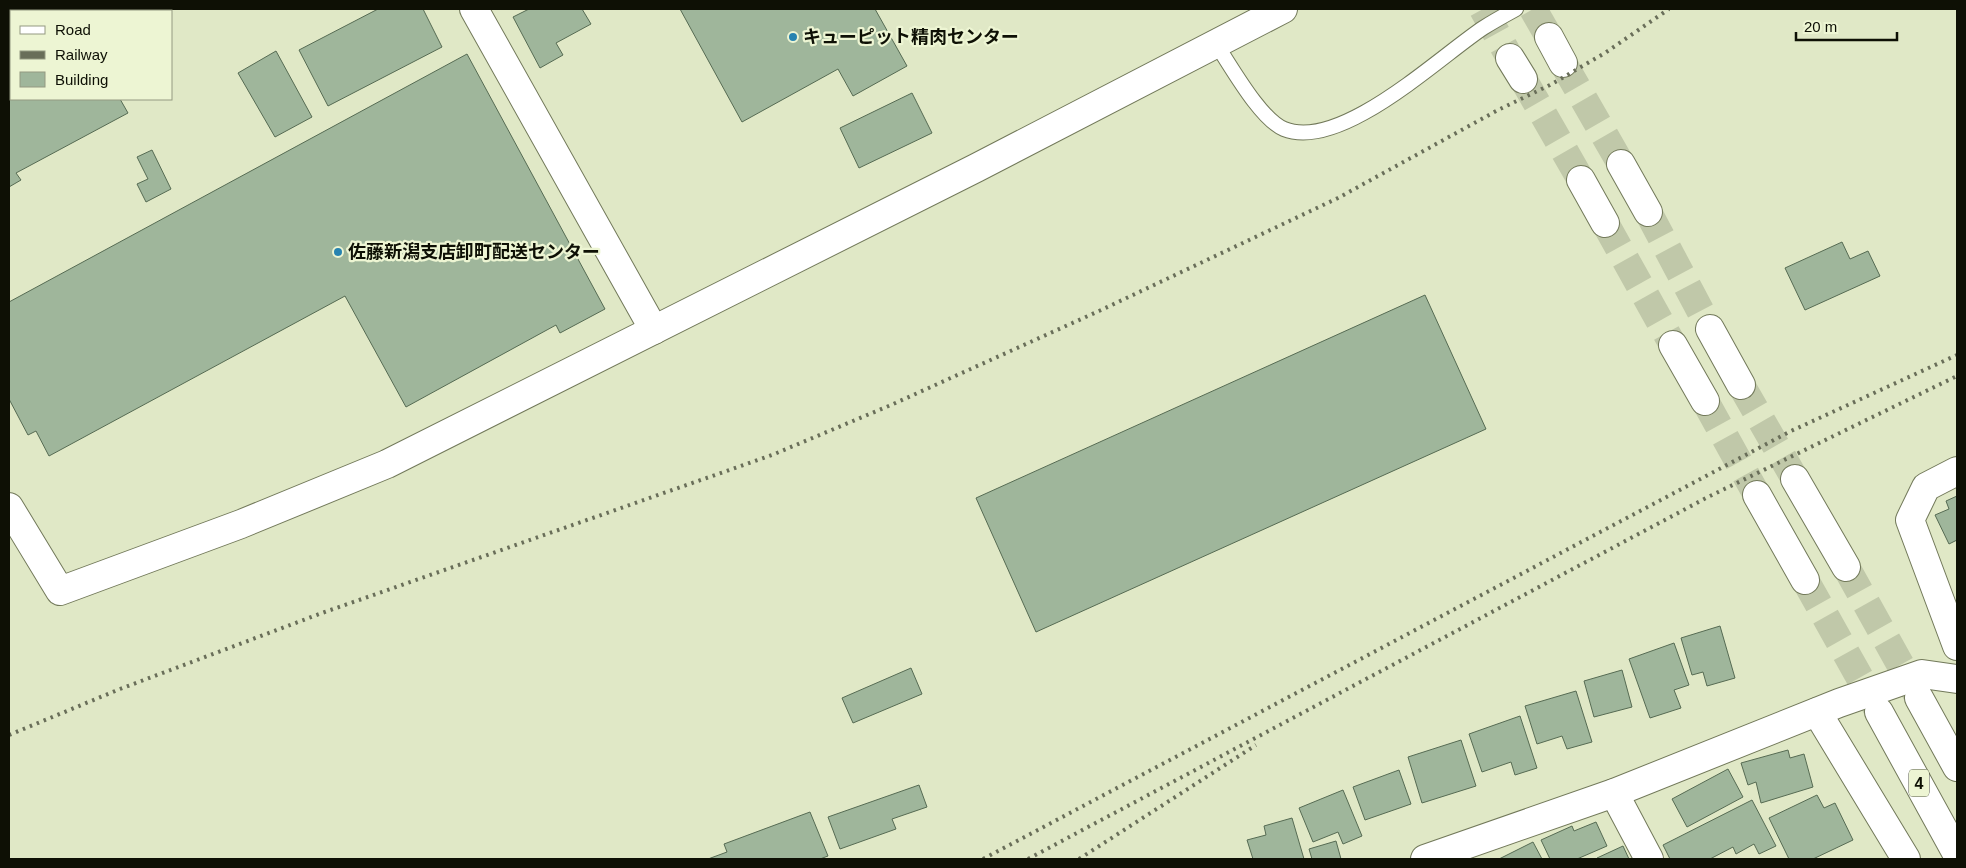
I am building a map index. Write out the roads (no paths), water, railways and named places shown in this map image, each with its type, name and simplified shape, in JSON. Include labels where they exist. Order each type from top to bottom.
[{"type":"street","points":[[474,9],[654,330]]},
{"type":"street","points":[[9,508],[60,590],[241,524],[387,464],[976,168],[1283,9]]},
{"type":"street","points":[[1549,37],[1563,63]]},
{"type":"street","points":[[1620,164],[1648,212]]},
{"type":"street","points":[[1580,180],[1604,223]]},
{"type":"street","points":[[1710,329],[1741,385]]},
{"type":"street","points":[[1673,345],[1704,401]]},
{"type":"street","points":[[1957,472],[1926,487],[1910,520],[1957,646]]},
{"type":"street","points":[[1795,479],[1846,567]]},
{"type":"street","points":[[1757,495],[1805,580]]},
{"type":"street","points":[[1425,859],[1614,793],[1817,712],[1922,674],[1957,679]]},
{"type":"street","name":"4","points":[[1919,698],[1957,766]]},
{"type":"street","points":[[1817,712],[1906,859]]},
{"type":"street","name":"4","points":[[1879,712],[1957,854]]},
{"type":"street","points":[[1614,793],[1649,859]]},
{"type":"lane","points":[[1216,44],[1262,112],[1283,128],[1304,133],[1330,129],[1379,104],[1484,27],[1516,9]]},
{"type":"tunnel","points":[[1483,9],[1510,58]]},
{"type":"tunnel","points":[[1533,9],[1549,37]]},
{"type":"tunnel","points":[[1563,63],[1621,164]]},
{"type":"tunnel","points":[[1523,79],[1581,180]]},
{"type":"tunnel","points":[[1648,212],[1710,329]]},
{"type":"tunnel","points":[[1605,223],[1673,345]]},
{"type":"tunnel","points":[[1741,385],[1795,479]]},
{"type":"tunnel","points":[[1705,401],[1757,495]]},
{"type":"tunnel","points":[[1846,567],[1919,698]]},
{"type":"tunnel","points":[[1805,580],[1879,712]]},
{"type":"railway","points":[[9,735],[120,689],[322,613],[772,455],[891,405],[1099,311],[1338,198],[1498,110],[1550,85],[1605,53],[1669,9]]},
{"type":"railway","points":[[983,859],[1791,431],[1957,355]]},
{"type":"railway","points":[[1028,859],[1708,497],[1957,376]]},
{"type":"railway","points":[[1079,859],[1256,745]]},
{"type":"place","name":"キューピット精肉センター","points":[[793,37]]},
{"type":"place","name":"佐藤新潟支店卸町配送センター","points":[[338,252]]}]
